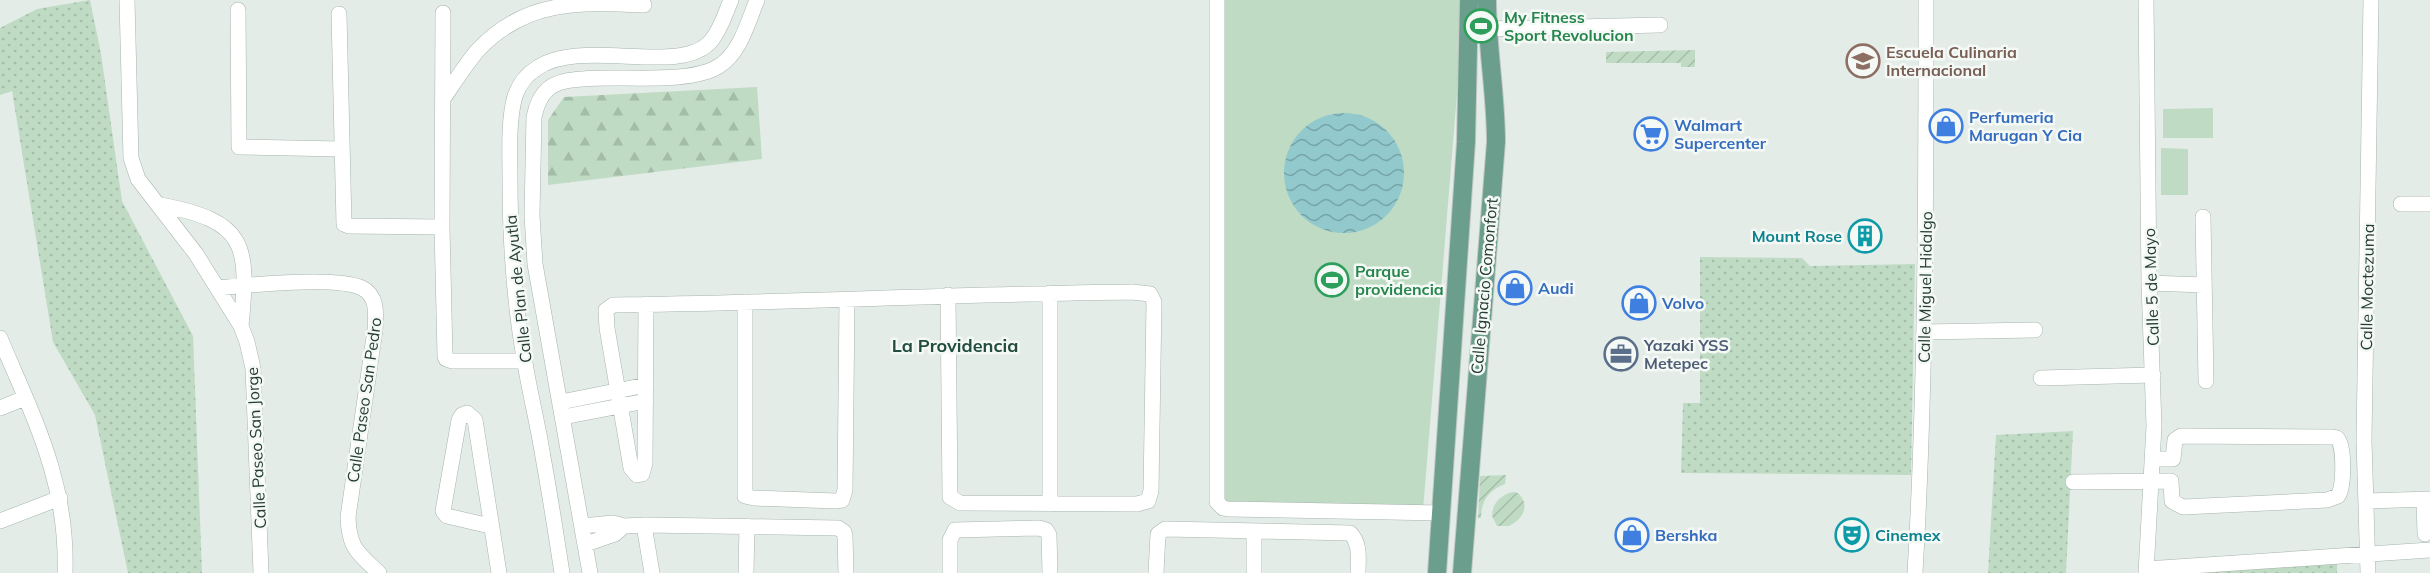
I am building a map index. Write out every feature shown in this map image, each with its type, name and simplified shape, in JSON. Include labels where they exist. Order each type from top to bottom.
[{"type":"main road","name":"Calle Ignacio Comonfort","points":[[1437,573],[1466,151],[1469,0]]},
{"type":"main road","name":"Calle Ignacio Comonfort","points":[[1462,573],[1496,142],[1496,115],[1487,29],[1487,0]]},
{"type":"street","points":[[127,0],[131,158],[138,178],[160,205],[205,216],[223,225],[235,238],[242,255],[245,285],[241,326]]},
{"type":"street","name":"Calle Plan de Ayutla","points":[[562,573],[525,361],[512,240],[510,162],[515,96],[525,79],[537,67],[558,58],[593,55],[683,56],[698,51],[710,42],[718,31],[731,0]]},
{"type":"street","name":"Calle Plan de Ayutla","points":[[590,573],[535,264],[532,215],[534,117],[537,106],[548,88],[565,81],[689,76],[720,66],[737,47],[757,0]]},
{"type":"street","points":[[1217,0],[1217,502],[1223,508],[1228,509],[1441,513]]},
{"type":"street","name":"Calle Miguel Hidalgo","points":[[1915,573],[1921,465],[1924,332],[1926,0]]},
{"type":"street","name":"Calle 5 de Mayo","points":[[2146,0],[2149,283],[2153,375],[2153,459],[2146,571]]},
{"type":"street","name":"Calle Moctezuma","points":[[2368,573],[2364,440],[2371,0]]},
{"type":"street","points":[[443,99],[477,50],[499,29],[519,16],[545,6],[581,2],[644,4]]},
{"type":"street","points":[[237,10],[239,147],[341,149]]},
{"type":"street","points":[[443,13],[442,227],[446,359],[525,361]]},
{"type":"street","points":[[339,14],[344,224],[349,226],[442,227]]},
{"type":"street","points":[[1487,29],[1660,25]]},
{"type":"street","points":[[593,55],[595,78]]},
{"type":"street","points":[[618,55],[619,78]]},
{"type":"street","points":[[2401,204],[2430,204]]},
{"type":"street","name":"Calle Paseo San Jorge","points":[[160,205],[218,288],[241,326],[253,368],[261,573]]},
{"type":"street","points":[[2203,217],[2206,381]]},
{"type":"street","name":"Calle Paseo San Pedro","points":[[245,285],[345,283],[363,288],[372,298],[376,309],[375,330],[348,517],[348,532],[351,543],[358,554],[379,573]]},
{"type":"street","points":[[2149,283],[2204,285]]},
{"type":"street","points":[[218,288],[245,285]]},
{"type":"street","points":[[646,304],[645,463],[644,471],[639,475],[634,474],[631,468],[607,328],[606,310],[613,305],[646,304],[847,300],[948,295],[1146,292],[1150,294],[1154,302],[1151,491],[1148,501],[1137,504],[960,503],[950,497],[948,295]]},
{"type":"street","points":[[1050,293],[1050,504]]},
{"type":"street","points":[[745,302],[745,496],[835,501],[842,500],[845,490],[847,300]]},
{"type":"street","points":[[1924,332],[2035,330]]},
{"type":"street","points":[[0,338],[39,426],[60,498],[65,538],[65,573]]},
{"type":"street","points":[[2041,378],[2153,375]]},
{"type":"street","points":[[562,410],[646,393]]},
{"type":"street","points":[[0,408],[25,398]]},
{"type":"street","points":[[490,526],[447,516],[443,511],[459,420],[467,413],[475,420],[499,573]]},
{"type":"street","points":[[2073,482],[2171,482],[2172,501],[2183,507],[2327,500],[2338,496],[2342,488],[2342,446],[2337,438],[2181,436],[2175,440],[2173,459],[2153,459]]},
{"type":"street","points":[[543,456],[569,452]]},
{"type":"street","points":[[548,483],[574,479]]},
{"type":"street","points":[[0,520],[60,498]]},
{"type":"street","points":[[2367,501],[2427,500],[2425,534]]},
{"type":"street","points":[[582,526],[613,523],[624,526],[838,528],[845,536],[846,573]]},
{"type":"street","points":[[644,525],[652,573]]},
{"type":"street","points":[[586,544],[615,534],[624,526]]},
{"type":"street","points":[[746,573],[747,526]]},
{"type":"street","points":[[950,573],[950,540],[955,530],[1040,528],[1046,530],[1049,535],[1050,573]]},
{"type":"street","points":[[1156,573],[1156,540],[1161,530],[1350,533],[1356,538],[1358,545],[1358,573]]},
{"type":"street","points":[[1254,532],[1254,573]]},
{"type":"street","points":[[2146,571],[2430,550]]},
{"type":"green space","points":[[90,0],[101,54],[122,201],[193,336],[202,573],[128,573],[95,415],[53,342],[12,91],[0,95],[0,28],[37,9]]},
{"type":"green space","name":"Parque providencia","points":[[1223,0],[1460,0],[1460,57],[1423,510],[1220,503]]},
{"type":"green space","points":[[1695,50],[1695,67],[1681,67],[1681,63],[1606,63],[1606,52]]},
{"type":"green space","points":[[757,87],[762,159],[548,185],[548,120],[564,97]]},
{"type":"green space","points":[[2213,108],[2213,138],[2163,138],[2163,109]]},
{"type":"green space","points":[[2161,148],[2188,149],[2188,195],[2161,195]]},
{"type":"green space","points":[[1700,257],[1802,258],[1810,266],[1915,264],[1911,475],[1681,473],[1683,403],[1700,403]]},
{"type":"green space","points":[[2073,431],[2066,573],[1988,573],[1996,435]]},
{"type":"green space","points":[[1506,475],[1505,484],[1494,489],[1484,501],[1481,518],[1478,518],[1480,476]]},
{"type":"green space","points":[[1513,492],[1518,493],[1522,498],[1524,511],[1518,520],[1509,526],[1497,526],[1492,516],[1493,508],[1501,498]]},
{"type":"green space","points":[[2337,563],[2337,573],[2173,573]]},
{"type":"water","points":[[1344,113],[1367,117],[1387,130],[1400,150],[1404,173],[1400,196],[1387,216],[1367,229],[1344,233],[1321,229],[1301,216],[1288,196],[1284,173],[1288,150],[1301,130],[1321,117]]},
{"type":"place","name":"My Fitness Sport Revolucion","points":[[1481,26]]},
{"type":"place","name":"Escuela Culinaria Internacional","points":[[1863,61]]},
{"type":"place","name":"Perfumeria Marugan Y Cia","points":[[1946,126]]},
{"type":"place","name":"Walmart Supercenter","points":[[1651,134]]},
{"type":"place","name":"Mount Rose","points":[[1865,236]]},
{"type":"place","name":"Parque providencia","points":[[1332,280]]},
{"type":"place","name":"Audi","points":[[1515,288]]},
{"type":"place","name":"Volvo","points":[[1639,303]]},
{"type":"place","name":"Yazaki YSS Metepec","points":[[1621,354]]},
{"type":"place","name":"Bershka","points":[[1632,535]]},
{"type":"place","name":"Cinemex","points":[[1852,535]]},
{"type":"district","name":"La Providencia","points":[[955,345]]}]
